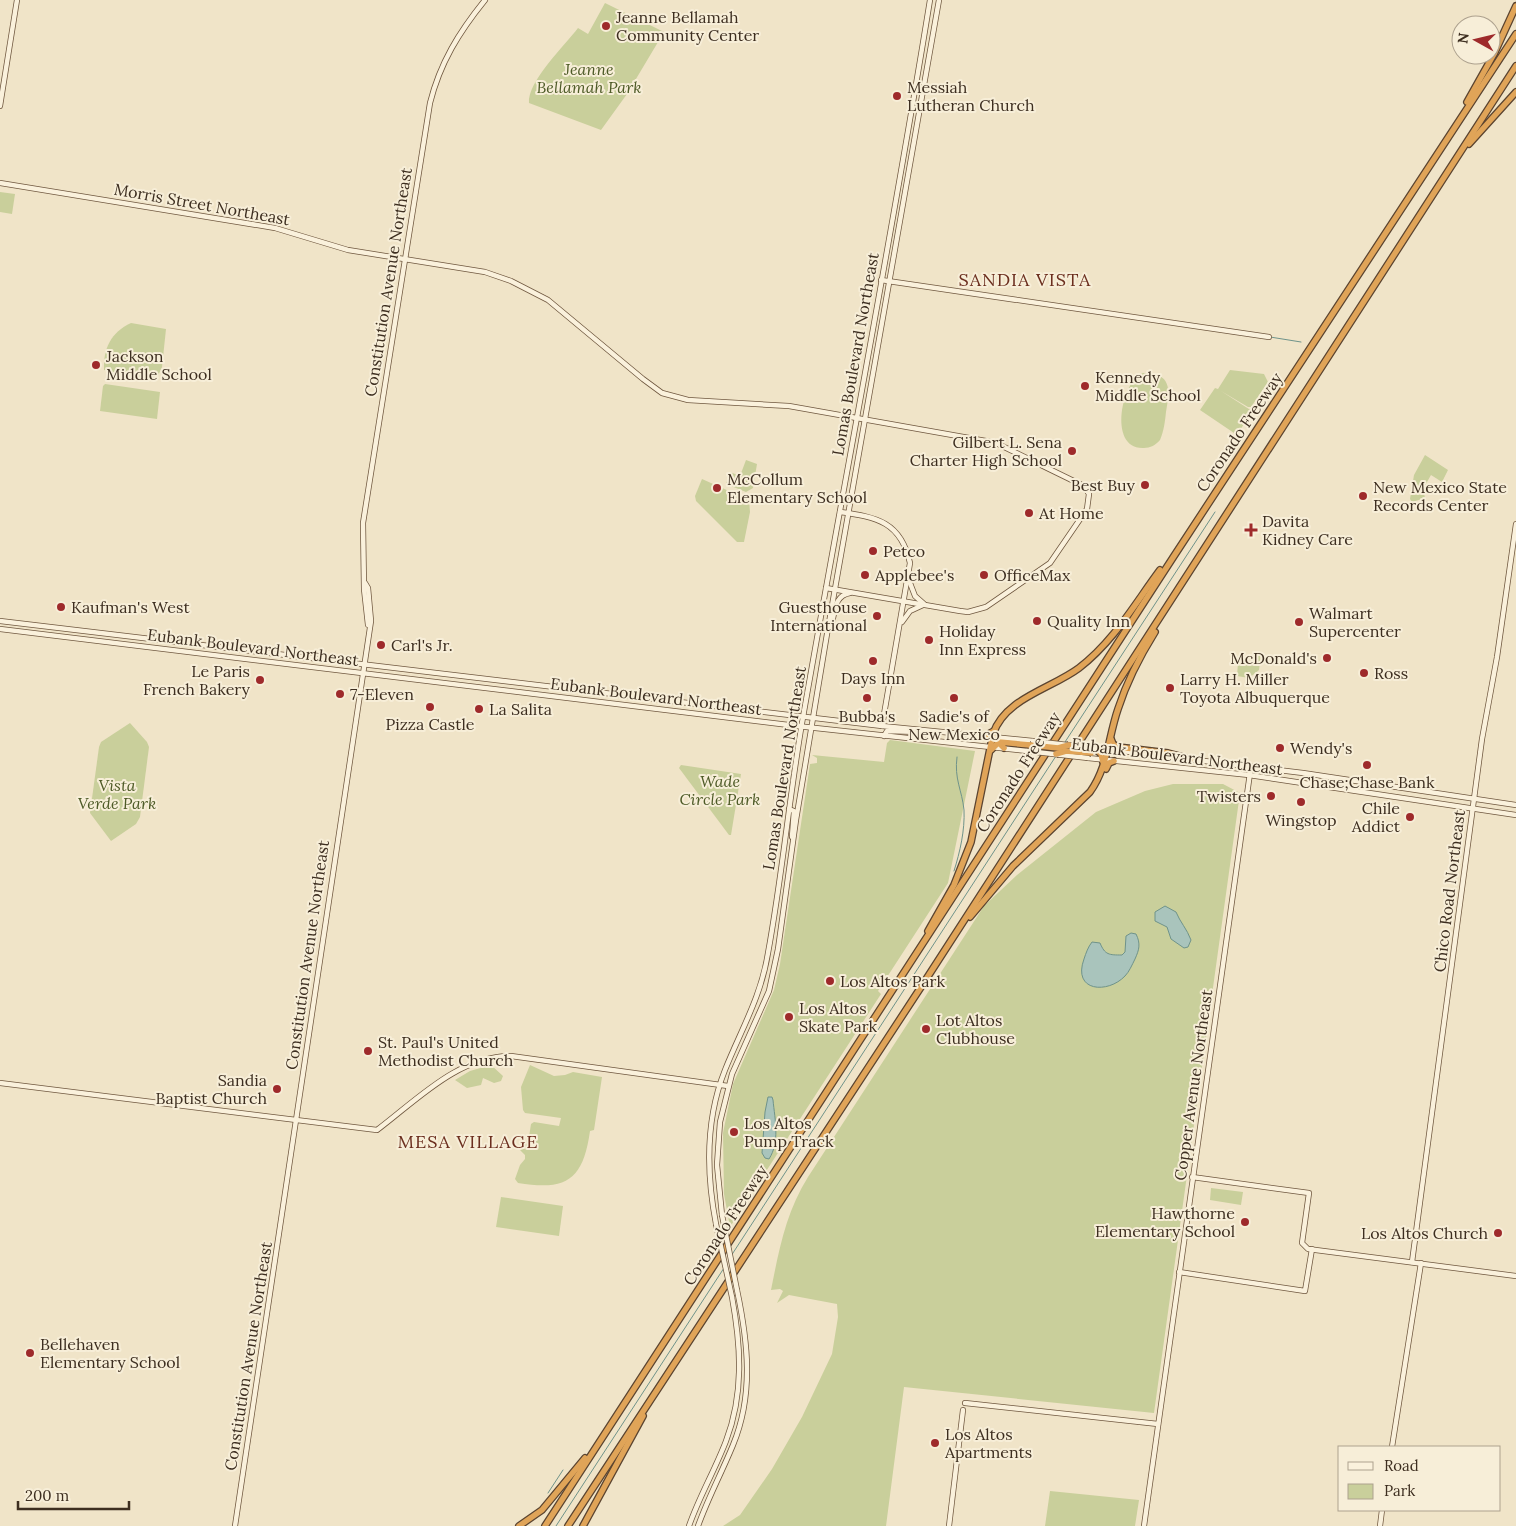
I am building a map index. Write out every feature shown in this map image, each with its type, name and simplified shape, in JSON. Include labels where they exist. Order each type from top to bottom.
[{"type":"highway","points":[[1445,142],[1494,54],[1516,6]]},
{"type":"highway","name":"Coronado Freeway","points":[[545,1526],[1174,556],[1516,34]]},
{"type":"highway","name":"Coronado Freeway","points":[[568,1526],[656,1388],[923,984],[1516,66]]},
{"type":"highway","points":[[1435,190],[1472,140],[1516,92]]},
{"type":"highway","points":[[907,968],[954,885],[965,859],[991,749],[1002,717],[1017,703],[1063,679],[1097,653],[1116,632],[1157,574],[1174,556]]},
{"type":"highway","points":[[923,984],[989,891],[1030,848],[1101,780],[1118,708],[1133,671],[1190,570]]},
{"type":"highway","points":[[1111,735],[1112,741],[1116,746],[1168,753],[1191,759]]},
{"type":"highway","points":[[985,736],[1030,746],[1058,748],[1069,745]]},
{"type":"highway","points":[[995,737],[1004,748]]},
{"type":"highway","points":[[1056,754],[1066,751],[1091,753],[1106,761]]},
{"type":"highway","points":[[583,1526],[619,1463],[656,1388]]},
{"type":"highway","points":[[519,1526],[542,1510],[558,1494],[614,1421]]},
{"type":"street","points":[[0,106],[17,0]]},
{"type":"street","name":"Constitution Avenue Northeast","points":[[235,1526],[364,664],[368,626],[371,621],[368,588],[365,583],[363,522],[404,259],[433,88],[455,38],[485,0]]},
{"type":"street","name":"Lomas Boulevard Northeast","points":[[689,1526],[726,1441],[739,1385],[740,1354],[732,1297],[716,1224],[708,1162],[711,1120],[719,1086],[753,1009],[766,968],[801,726],[858,418],[930,0]]},
{"type":"street","name":"Lomas Boulevard Northeast","points":[[698,1526],[734,1444],[742,1414],[748,1355],[738,1290],[722,1215],[718,1181],[718,1139],[728,1086],[769,991],[778,949],[793,840],[827,634],[939,0]]},
{"type":"street","name":"Morris Street Northeast","points":[[0,183],[275,228],[336,248],[485,272],[524,286],[548,300],[662,393],[688,400],[789,406],[994,443],[1084,486],[1089,494],[1087,509],[1056,557],[1038,572],[977,610],[960,611],[826,588]]},
{"type":"street","points":[[881,280],[1269,337]]},
{"type":"street","points":[[840,512],[877,519],[896,532],[908,555],[909,578],[913,594],[925,605],[911,611],[900,625]]},
{"type":"street","name":"Chico Road Northeast","points":[[1412,1262],[1472,809],[1516,524]]},
{"type":"street","points":[[882,726],[909,578]]},
{"type":"street","points":[[827,634],[832,625],[838,598],[844,594],[855,592]]},
{"type":"street","name":"Eubank Boulevard Northeast","points":[[0,620],[803,717],[985,736]]},
{"type":"street","points":[[27,632],[28,624]]},
{"type":"street","name":"Eubank Boulevard Northeast","points":[[0,629],[991,749],[1030,746],[1056,754]]},
{"type":"street","points":[[78,639],[79,630]]},
{"type":"street","points":[[206,654],[207,645]]},
{"type":"street","points":[[305,666],[306,657]]},
{"type":"street","points":[[407,678],[408,669]]},
{"type":"street","points":[[640,706],[641,697]]},
{"type":"street","points":[[884,736],[887,731],[916,732],[929,730]]},
{"type":"street","name":"Eubank Boulevard Northeast","points":[[1069,745],[1091,753],[1108,748],[1251,766],[1516,805]]},
{"type":"street","name":"Eubank Boulevard Northeast","points":[[1106,761],[1249,775],[1516,815]]},
{"type":"street","name":"Copper Avenue Northeast","points":[[1144,1526],[1251,766]]},
{"type":"street","points":[[789,809],[794,811],[791,832],[793,840]]},
{"type":"street","points":[[0,1083],[377,1130],[463,1066],[483,1059],[512,1056],[728,1086]]},
{"type":"street","points":[[1192,1178],[1308,1193],[1302,1243],[1304,1248],[1516,1276]]},
{"type":"street","points":[[1179,1272],[1305,1292],[1312,1249]]},
{"type":"street","points":[[1392,1446],[1421,1264]]},
{"type":"street","points":[[965,1403],[1158,1424]]},
{"type":"street","points":[[949,1526],[963,1410]]},
{"type":"street","points":[[1380,1526],[1382,1511]]},
{"type":"green space","name":"Jeanne Bellamah Park","points":[[605,3],[664,32],[627,94],[601,130],[529,103],[534,85],[548,64],[578,28],[588,34]]},
{"type":"green space","points":[[0,192],[15,194],[12,214],[0,212]]},
{"type":"green space","points":[[131,323],[166,329],[162,367],[157,378],[143,378],[104,370],[105,355],[113,336]]},
{"type":"green space","points":[[1230,370],[1264,374],[1268,382],[1251,407],[1221,391],[1252,411],[1237,435],[1200,410],[1215,388],[1218,389]]},
{"type":"green space","points":[[1143,373],[1159,376],[1164,379],[1168,390],[1165,422],[1160,440],[1153,446],[1144,448],[1132,446],[1125,438],[1122,427],[1124,400],[1135,378]]},
{"type":"green space","points":[[105,384],[160,392],[157,419],[100,411],[103,386]]},
{"type":"green space","points":[[1425,455],[1448,470],[1442,482],[1431,475],[1423,489],[1425,498],[1412,502],[1410,499],[1414,475]]},
{"type":"green space","points":[[746,460],[757,464],[753,488],[746,492],[726,484],[730,472],[740,476]]},
{"type":"green space","points":[[702,479],[749,500],[750,512],[744,542],[737,542],[696,501],[695,496]]},
{"type":"green space","points":[[1254,652],[1261,653],[1259,670],[1249,678],[1237,676],[1238,663],[1253,665]]},
{"type":"green space","name":"Vista Verde Park","points":[[130,723],[147,742],[149,747],[140,817],[136,824],[111,841],[90,813],[99,747],[101,742]]},
{"type":"green space","name":"Los Altos Park","points":[[890,740],[975,751],[948,883],[878,991],[881,994],[730,1227],[724,1194],[723,1133],[733,1084],[774,990],[780,964],[810,764],[817,763],[817,758],[812,755],[884,762],[887,743]]},
{"type":"green space","name":"Wade Circle Park","points":[[681,765],[741,774],[731,835],[729,835],[679,768]]},
{"type":"green space","points":[[1173,784],[1223,784],[1240,793],[1154,1413],[904,1387],[886,1526],[723,1526],[740,1515],[772,1469],[802,1417],[832,1354],[838,1317],[837,1304],[789,1295],[777,1303],[783,1291],[780,1289],[771,1290],[780,1246],[800,1190],[984,906],[1017,875],[1096,812],[1145,791]]},
{"type":"green space","points":[[491,1065],[503,1076],[501,1081],[494,1083],[483,1078],[481,1085],[467,1088],[455,1080],[470,1071]]},
{"type":"green space","points":[[530,1065],[554,1076],[573,1072],[602,1077],[594,1130],[590,1131],[583,1161],[570,1178],[560,1183],[535,1185],[518,1183],[515,1179],[520,1165],[525,1159],[525,1155],[520,1150],[529,1137],[531,1124],[534,1122],[559,1126],[561,1118],[525,1113],[523,1110],[521,1087]]},
{"type":"green space","points":[[1211,1188],[1243,1192],[1241,1205],[1210,1200]]},
{"type":"green space","points":[[501,1197],[563,1206],[559,1236],[496,1227]]},
{"type":"green space","points":[[1050,1491],[1139,1500],[1135,1526],[1045,1526]]},
{"type":"water","points":[[1165,906],[1176,912],[1188,932],[1191,940],[1188,947],[1184,948],[1171,939],[1167,927],[1155,921],[1155,912]]},
{"type":"water","points":[[1131,933],[1136,934],[1139,947],[1138,953],[1126,974],[1118,982],[1110,986],[1094,987],[1087,984],[1083,978],[1082,970],[1084,959],[1092,942],[1100,943],[1108,954],[1122,955],[1125,952],[1126,936]]},
{"type":"water","points":[[768,1097],[772,1097],[773,1100],[776,1131],[775,1145],[769,1159],[765,1158],[762,1153]]},
{"type":"waterway","points":[[1270,337],[1301,342]]},
{"type":"waterway","points":[[1065,742],[1215,512]]},
{"type":"waterway","points":[[731,1256],[1056,756]]},
{"type":"waterway","points":[[954,871],[964,825],[964,810],[956,765],[957,757]]},
{"type":"waterway","points":[[556,1526],[724,1268]]},
{"type":"waterway","points":[[548,1493],[563,1470]]},
{"type":"place","name":"Jeanne Bellamah Community Center","points":[[606,26]]},
{"type":"place","name":"Messiah Lutheran Church","points":[[897,96]]},
{"type":"place","name":"Jackson Middle School","points":[[96,365]]},
{"type":"place","name":"Kennedy Middle School","points":[[1085,386]]},
{"type":"place","name":"Gilbert L. Sena Charter High School","points":[[1072,451]]},
{"type":"place","name":"Best Buy","points":[[1145,485]]},
{"type":"place","name":"McCollum Elementary School","points":[[717,488]]},
{"type":"place","name":"New Mexico State Records Center","points":[[1363,496]]},
{"type":"place","name":"At Home","points":[[1029,513]]},
{"type":"place","name":"Davita Kidney Care","points":[[1251,530]]},
{"type":"place","name":"Petco","points":[[873,551]]},
{"type":"place","name":"Applebee's","points":[[865,575]]},
{"type":"place","name":"OfficeMax","points":[[984,575]]},
{"type":"place","name":"Kaufman's West","points":[[61,607]]},
{"type":"place","name":"Guesthouse International","points":[[877,616]]},
{"type":"place","name":"Quality Inn","points":[[1037,621]]},
{"type":"place","name":"Walmart Supercenter","points":[[1299,622]]},
{"type":"place","name":"Holiday Inn Express","points":[[929,640]]},
{"type":"place","name":"Carl's Jr.","points":[[381,645]]},
{"type":"place","name":"McDonald's","points":[[1327,658]]},
{"type":"place","name":"Days Inn","points":[[873,661]]},
{"type":"place","name":"Ross","points":[[1364,673]]},
{"type":"place","name":"Le Paris French Bakery","points":[[260,680]]},
{"type":"place","name":"Larry H. Miller Toyota Albuquerque","points":[[1170,688]]},
{"type":"place","name":"7-Eleven","points":[[340,694]]},
{"type":"place","name":"Bubba's","points":[[867,698]]},
{"type":"place","name":"Sadie's of New Mexico","points":[[954,698]]},
{"type":"place","name":"Pizza Castle","points":[[430,707]]},
{"type":"place","name":"La Salita","points":[[479,709]]},
{"type":"place","name":"Wendy's","points":[[1280,748]]},
{"type":"place","name":"Chase;Chase Bank","points":[[1367,765]]},
{"type":"place","name":"Twisters","points":[[1271,796]]},
{"type":"place","name":"Wingstop","points":[[1301,802]]},
{"type":"place","name":"Chile Addict","points":[[1410,817]]},
{"type":"place","name":"Los Altos Park","points":[[830,981]]},
{"type":"place","name":"Los Altos Skate Park","points":[[789,1017]]},
{"type":"place","name":"Lot Altos Clubhouse","points":[[926,1029]]},
{"type":"place","name":"St. Paul's United Methodist Church","points":[[368,1051]]},
{"type":"place","name":"Sandia Baptist Church","points":[[277,1089]]},
{"type":"place","name":"Los Altos Pump Track","points":[[734,1132]]},
{"type":"place","name":"Hawthorne Elementary School","points":[[1245,1222]]},
{"type":"place","name":"Los Altos Church","points":[[1498,1233]]},
{"type":"place","name":"Bellehaven Elementary School","points":[[30,1353]]},
{"type":"place","name":"Los Altos Apartments","points":[[935,1443]]},
{"type":"district","name":"SANDIA VISTA","points":[[1025,279]]},
{"type":"district","name":"MESA VILLAGE","points":[[468,1141]]}]
